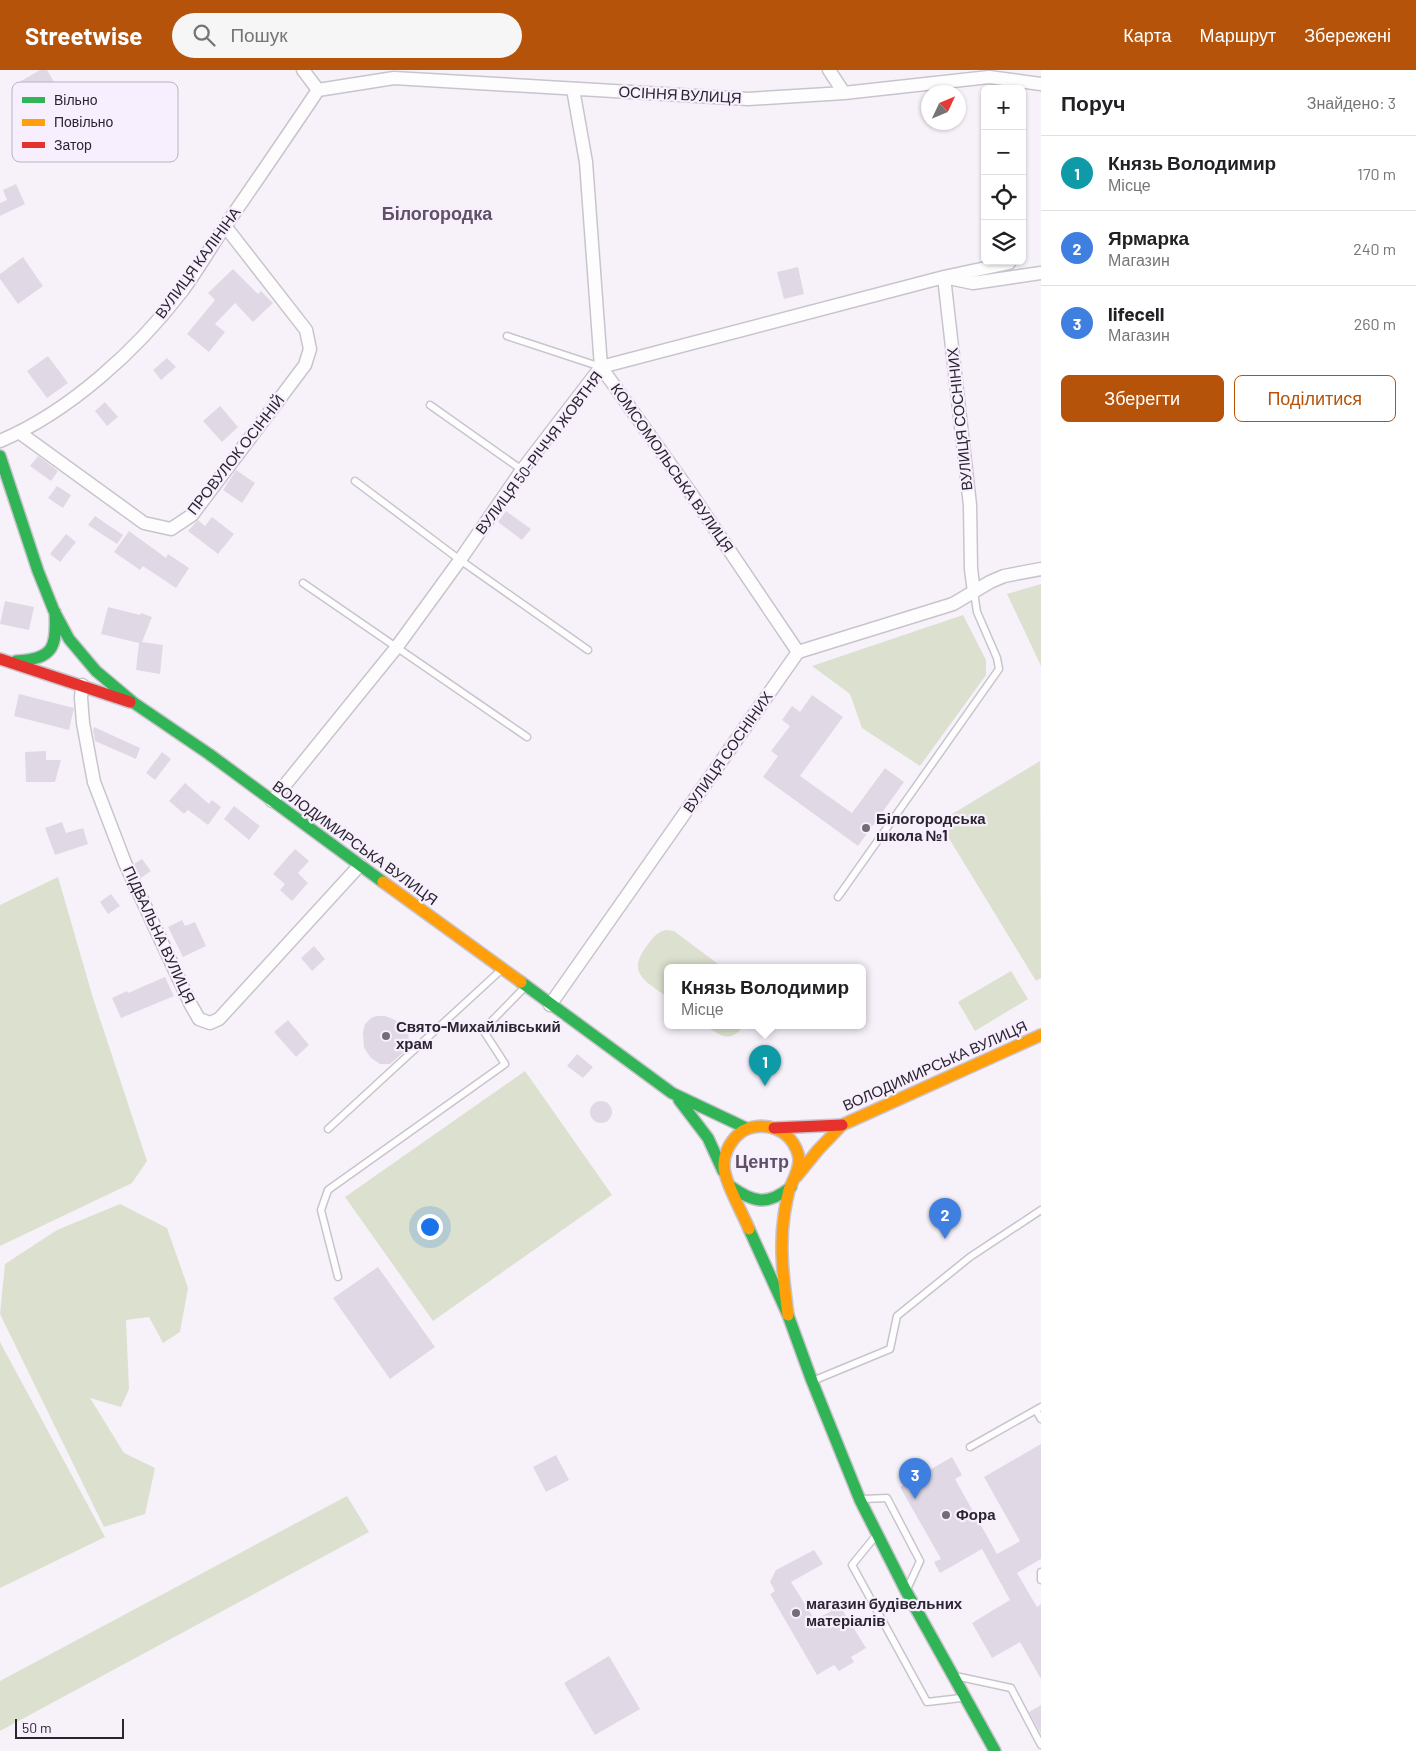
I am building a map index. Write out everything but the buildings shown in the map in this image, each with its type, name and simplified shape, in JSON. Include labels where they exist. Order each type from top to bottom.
[{"type":"main road","points":[[0,456],[38,572],[69,639],[96,671],[134,703]]},
{"type":"main road","points":[[6,660],[25,661],[44,657],[53,647],[56,633],[54,610]]},
{"type":"main road","name":"ВОЛОДИМИРСЬКА ВУЛИЦЯ","points":[[6,660],[134,703],[209,754],[672,1093],[746,1128]]},
{"type":"main road","name":"ВОЛОДИМИРСЬКА ВУЛИЦЯ","points":[[842,1125],[1041,1035]]},
{"type":"main road","name":"ВОЛОДИМИРСЬКА ВУЛИЦЯ","points":[[672,1093],[694,1118],[708,1138],[724,1172]]},
{"type":"main road","points":[[842,1125],[822,1128],[756,1126],[746,1128],[737,1134],[727,1146],[722,1161],[724,1172],[788,1315],[812,1381],[860,1500],[906,1591],[995,1751]]},
{"type":"main road","points":[[730,1186],[749,1199],[759,1201],[771,1200],[782,1195],[811,1155],[824,1140],[842,1125]]},
{"type":"main road","points":[[774,1128],[785,1134],[798,1154],[798,1165],[784,1215],[783,1272],[788,1315]]},
{"type":"street","points":[[303,70],[318,90]]},
{"type":"street","points":[[829,70],[844,93]]},
{"type":"street","name":"ОСІННЯ ВУЛИЦЯ","points":[[318,90],[394,78],[748,100],[989,83],[1041,84]]},
{"type":"street","name":"КОМСОМОЛЬСЬКА ВУЛИЦЯ","points":[[573,89],[586,162],[601,367],[690,492],[798,652]]},
{"type":"street","name":"ВУЛИЦЯ КАЛІНІНА","points":[[0,441],[20,433],[70,400],[132,350],[183,290],[318,90]]},
{"type":"street","name":"ПРОВУЛОК ОСІННІЙ","points":[[20,433],[144,523],[171,529],[192,515],[305,366],[310,348],[306,330],[225,226]]},
{"type":"street","points":[[944,277],[1000,265]]},
{"type":"street","name":"ВУЛИЦЯ 50-РІЧЧЯ ЖОВТНЯ","points":[[272,801],[396,648],[522,470],[601,367],[944,277],[973,283],[1041,273]]},
{"type":"street","name":"ВУЛИЦЯ СОСНІНИХ","points":[[944,277],[970,505],[971,570],[974,592]]},
{"type":"street","points":[[798,652],[953,604],[1004,576],[1041,569]]},
{"type":"street","name":"ВУЛИЦЯ СОСНІНИХ","points":[[550,1004],[798,652]]},
{"type":"street","name":"ПІДВАЛЬНА ВУЛИЦЯ","points":[[82,685],[83,723],[94,782],[125,863],[199,1019],[210,1023],[220,1019],[360,865]]},
{"type":"lane","points":[[508,336],[601,367]]},
{"type":"lane","points":[[430,405],[522,470]]},
{"type":"lane","points":[[355,481],[460,560],[588,650]]},
{"type":"lane","points":[[303,583],[527,738]]},
{"type":"lane","points":[[838,897],[999,669],[977,612],[974,592]]},
{"type":"lane","points":[[328,1129],[502,970]]},
{"type":"lane","points":[[338,1277],[321,1210],[328,1190],[505,1064],[483,1030],[526,986]]},
{"type":"lane","points":[[812,1381],[890,1349],[897,1316],[970,1257],[1041,1210]]},
{"type":"lane","points":[[970,1447],[1038,1408],[1041,1419]]},
{"type":"lane","points":[[860,1500],[887,1498],[920,1561],[906,1591]]},
{"type":"lane","points":[[877,1535],[852,1565],[856,1574],[927,1702],[965,1697]]},
{"type":"lane","points":[[1041,1572],[1041,1580]]},
{"type":"lane","points":[[953,1675],[1011,1688],[1041,1745]]},
{"type":"green space","points":[[1041,584],[1041,666],[1007,594]]},
{"type":"green space","points":[[963,615],[986,660],[986,675],[920,766],[862,728],[850,694],[812,666]]},
{"type":"green space","points":[[1040,761],[1041,978],[1036,981],[939,822]]},
{"type":"green space","points":[[58,877],[93,998],[147,1161],[132,1183],[0,1246],[0,905]]},
{"type":"green space","points":[[666,930],[674,931],[718,964],[664,964],[664,995],[646,982],[639,971],[638,964],[640,956],[659,932]]},
{"type":"green space","points":[[1011,971],[1028,999],[975,1031],[958,1002]]},
{"type":"green space","points":[[711,1029],[741,1029],[735,1035],[730,1036],[721,1035]]},
{"type":"green space","points":[[525,1071],[612,1195],[433,1321],[345,1197]]},
{"type":"green space","points":[[120,1204],[167,1228],[188,1288],[180,1332],[163,1343],[149,1317],[126,1320],[129,1389],[121,1407],[90,1398],[124,1453],[155,1468],[145,1514],[104,1527],[0,1314],[5,1264],[57,1230]]},
{"type":"green space","points":[[0,1342],[105,1537],[0,1588]]},
{"type":"green space","points":[[347,1496],[369,1532],[0,1731],[0,1681]]},
{"type":"traffic: fast","points":[[0,456],[38,571],[54,611],[69,639],[96,671],[134,703],[209,754],[383,882]]},
{"type":"traffic: fast","points":[[16,661],[38,657],[46,654],[51,649],[55,634],[55,612]]},
{"type":"traffic: fast","points":[[521,982],[672,1093],[746,1128]]},
{"type":"traffic: fast","points":[[679,1100],[708,1138],[723,1171]]},
{"type":"traffic: fast","points":[[730,1186],[746,1196],[761,1200],[775,1197],[791,1187]]},
{"type":"traffic: fast","points":[[749,1229],[788,1315],[812,1381],[860,1500],[906,1591],[995,1751]]},
{"type":"traffic: slow","points":[[383,882],[521,982]]},
{"type":"traffic: slow","points":[[796,1177],[842,1125],[1041,1035]]},
{"type":"traffic: slow","points":[[749,1229],[727,1180],[724,1162],[732,1141],[740,1133],[748,1128],[762,1126],[780,1131],[788,1137],[794,1145],[799,1158],[797,1170],[789,1190],[782,1241],[788,1315]]},
{"type":"traffic: jam","points":[[0,659],[130,702]]},
{"type":"traffic: jam","points":[[774,1128],[842,1125]]},
{"type":"place","name":"Білогородська школа №1","points":[[866,828]]},
{"type":"place","name":"Свято-Михайлівський храм","points":[[386,1036]]},
{"type":"place","name":"Князь Володимир","points":[[765,1086]]},
{"type":"place","name":"Ярмарка","points":[[945,1239]]},
{"type":"place","name":"lifecell","points":[[915,1499]]},
{"type":"place","name":"Фора","points":[[946,1515]]},
{"type":"place","name":"магазин будівельних матеріалів","points":[[796,1613]]},
{"type":"district","name":"Білогородка","points":[[437,214]]},
{"type":"district","name":"Центр","points":[[762,1162]]}]
